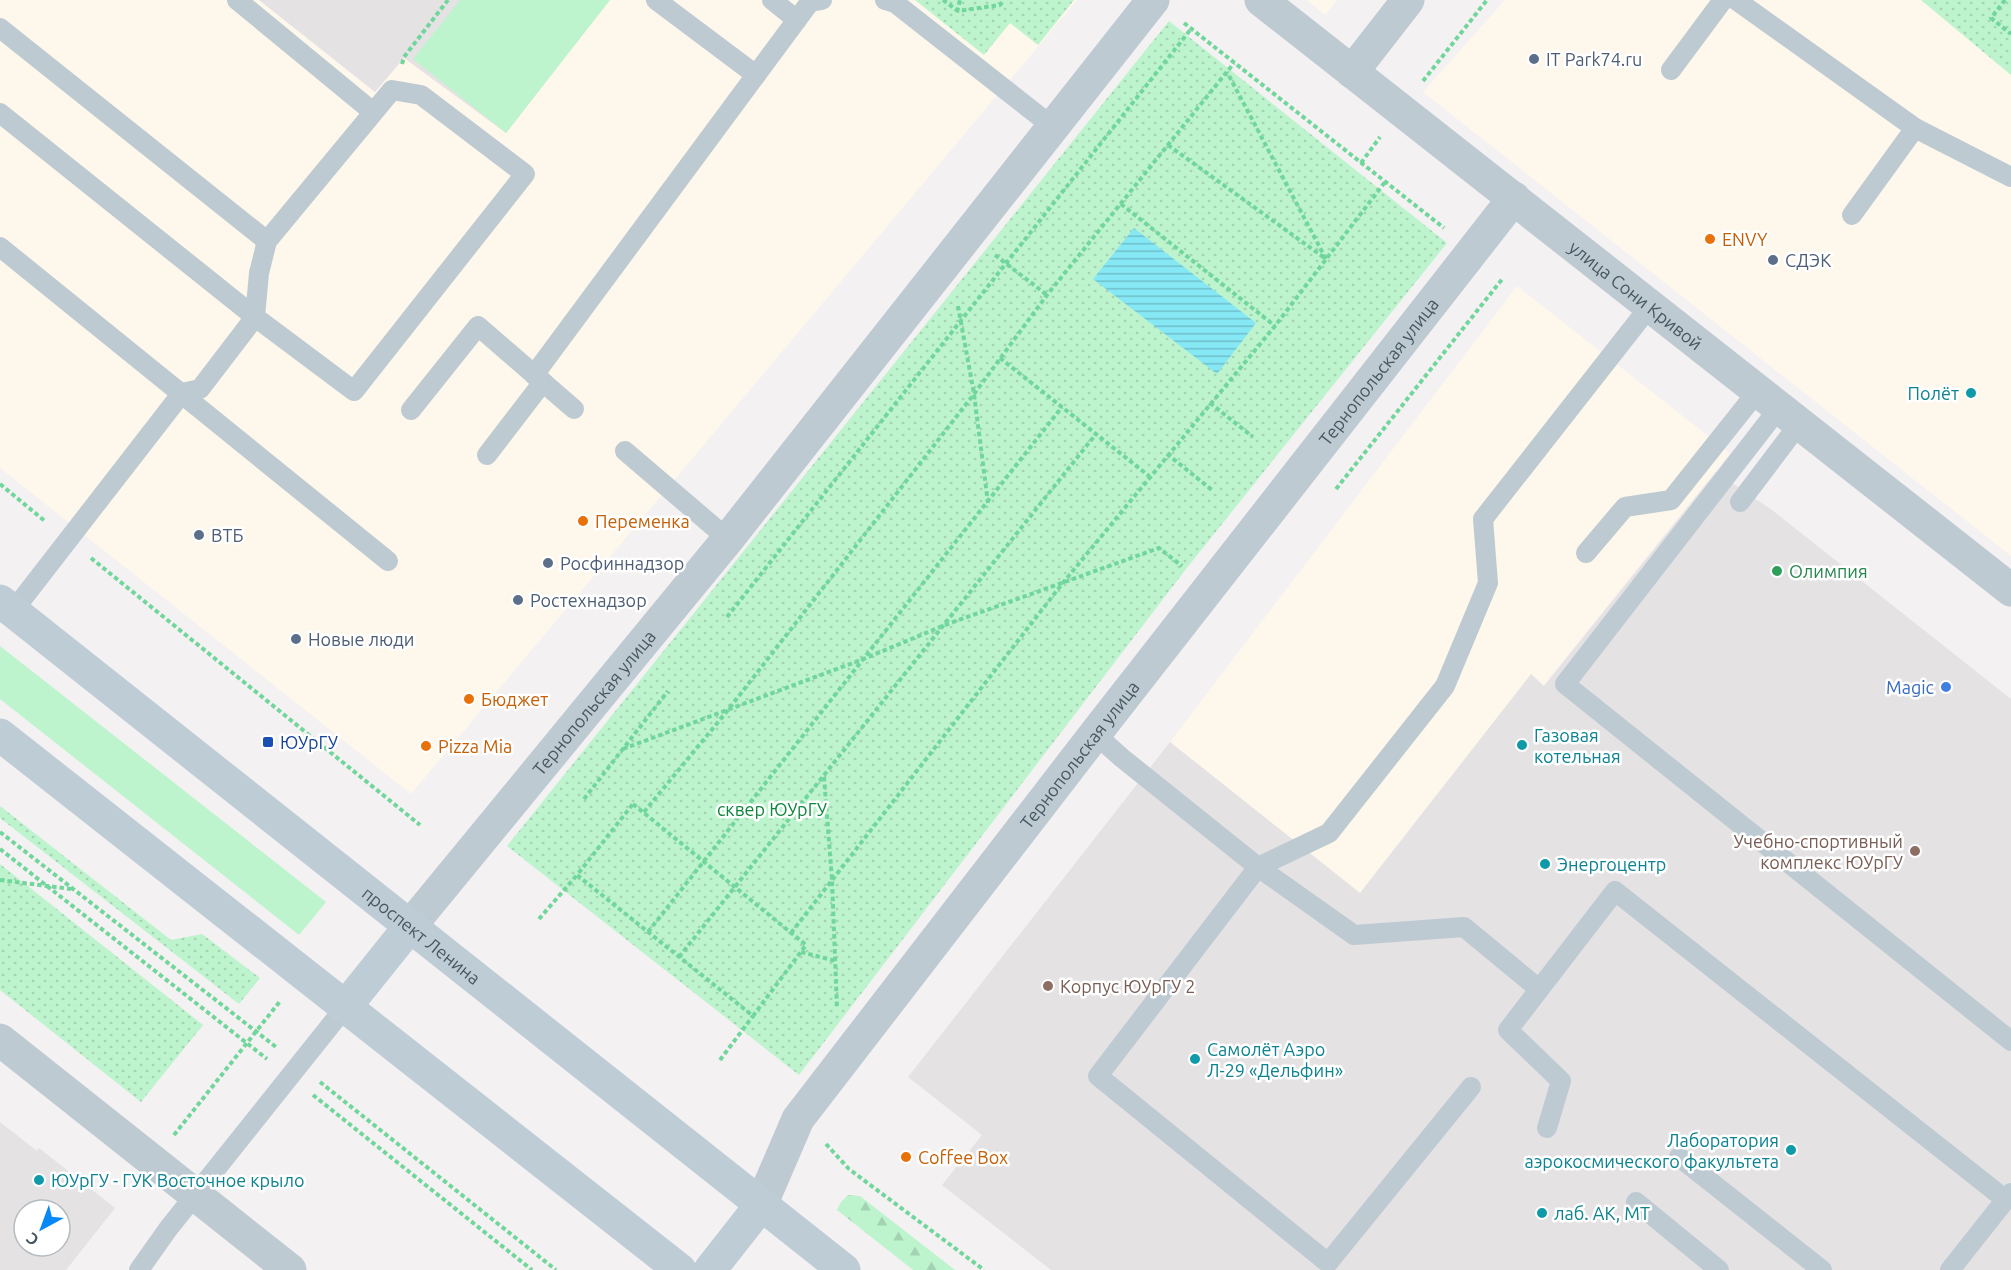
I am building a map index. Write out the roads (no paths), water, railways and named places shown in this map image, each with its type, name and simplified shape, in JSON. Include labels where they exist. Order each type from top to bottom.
[{"type":"main road","name":"проспект Ленина","points":[[6,606],[844,1270]]},
{"type":"main road","points":[[0,735],[680,1270]]},
{"type":"main road","name":"Тернопольская улица","points":[[346,1006],[411,925]]},
{"type":"main road","name":"Тернопольская улица","points":[[710,1270],[760,1205]]},
{"type":"street","name":"Тернопольская улица","points":[[411,925],[729,539],[1153,0]]},
{"type":"street","name":"улица Сони Кривой","points":[[1261,0],[2011,590]]},
{"type":"street","points":[[1352,72],[1408,0]]},
{"type":"street","name":"Тернопольская улица","points":[[760,1205],[798,1119],[1095,734],[1514,198]]},
{"type":"street","points":[[0,1040],[290,1270]]},
{"type":"lane","points":[[237,0],[373,112]]},
{"type":"lane","points":[[656,0],[756,75]]},
{"type":"lane","points":[[772,0],[797,20]]},
{"type":"lane","points":[[487,454],[538,378],[756,75],[810,2],[822,0]]},
{"type":"lane","points":[[885,0],[895,3],[1053,127]]},
{"type":"lane","points":[[1671,70],[1723,0]]},
{"type":"lane","points":[[1736,0],[1915,128],[2011,175]]},
{"type":"lane","points":[[0,28],[267,241]]},
{"type":"lane","points":[[0,113],[255,317],[354,391],[525,174],[421,95],[392,90],[267,241],[259,273],[255,317],[200,389],[182,393],[68,540],[6,606]]},
{"type":"lane","points":[[1852,215],[1915,128]]},
{"type":"lane","points":[[0,247],[388,561]]},
{"type":"lane","points":[[1471,1087],[1328,1263],[1098,1076],[1258,867],[1329,832],[1445,686],[1488,584],[1483,519],[1650,306]]},
{"type":"lane","points":[[411,410],[478,326],[574,409]]},
{"type":"lane","points":[[1740,502],[1764,468],[1778,408]]},
{"type":"lane","points":[[1586,553],[1625,507],[1671,500],[1695,472],[1778,408]]},
{"type":"lane","points":[[1778,408],[1564,684],[2011,1041]]},
{"type":"lane","points":[[625,451],[729,539]]},
{"type":"lane","points":[[1095,734],[1258,867],[1354,934],[1464,927],[1539,989]]},
{"type":"lane","points":[[1547,1128],[1561,1081],[1508,1030],[1615,891],[2008,1197],[1950,1270]]},
{"type":"lane","points":[[139,1270],[168,1229],[346,1006]]},
{"type":"lane","points":[[1679,1157],[1822,1270]]},
{"type":"lane","points":[[1636,1202],[1719,1270]]},
{"type":"water","points":[[1134,228],[1256,323],[1217,374],[1093,279]]},
{"type":"place","name":"IT Park74.ru","points":[[1534,59]]},
{"type":"place","name":"ENVY","points":[[1710,239]]},
{"type":"place","name":"СДЭК","points":[[1773,260]]},
{"type":"place","name":"Полёт","points":[[1971,393]]},
{"type":"place","name":"Переменка","points":[[583,521]]},
{"type":"place","name":"ВТБ","points":[[199,535]]},
{"type":"place","name":"Росфиннадзор","points":[[548,563]]},
{"type":"place","name":"Олимпия","points":[[1777,571]]},
{"type":"place","name":"Ростехнадзор","points":[[518,600]]},
{"type":"place","name":"Новые люди","points":[[296,639]]},
{"type":"place","name":"Magic","points":[[1946,687]]},
{"type":"place","name":"Бюджет","points":[[469,699]]},
{"type":"place","name":"ЮУрГУ","points":[[268,742]]},
{"type":"place","name":"Газовая котельная","points":[[1522,745]]},
{"type":"place","name":"Pizza Mia","points":[[426,746]]},
{"type":"place","name":"Учебно-спортивный комплекс ЮУрГУ","points":[[1915,851]]},
{"type":"place","name":"Энергоцентр","points":[[1545,864]]},
{"type":"place","name":"Корпус ЮУрГУ 2","points":[[1048,986]]},
{"type":"place","name":"Самолёт Аэро Л-29 «Дельфин»","points":[[1195,1059]]},
{"type":"place","name":"Лаборатория аэрокосмического факультета","points":[[1791,1150]]},
{"type":"place","name":"Coffee Box","points":[[906,1157]]},
{"type":"place","name":"ЮУрГУ - ГУК Восточное крыло","points":[[39,1180]]},
{"type":"place","name":"лаб. АК, МТ","points":[[1542,1213]]},
{"type":"park label","name":"сквер ЮУрГУ","points":[[772,809]]}]
